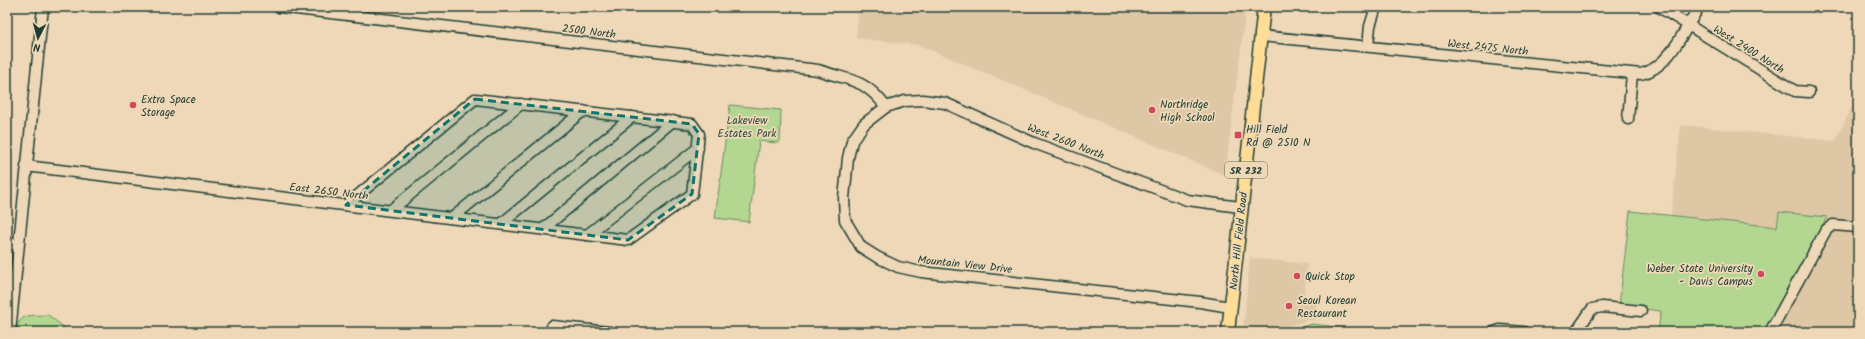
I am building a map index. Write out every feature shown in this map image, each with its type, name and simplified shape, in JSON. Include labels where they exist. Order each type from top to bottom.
[{"type":"main road","name":"North Hill Field Road","points":[[1228,332],[1240,207],[1250,139],[1264,7]]},
{"type":"street","points":[[10,332],[42,7]]},
{"type":"street","name":"2500 North","points":[[279,7],[818,70],[862,84],[879,98],[886,107]]},
{"type":"street","points":[[1368,46],[1370,26],[1376,7]]},
{"type":"street","name":"West 2400 North","points":[[1659,7],[1795,91],[1809,92]]},
{"type":"street","name":"West 2475 North","points":[[1261,36],[1632,74],[1650,72],[1659,67],[1666,59],[1699,7]]},
{"type":"street","points":[[1628,119],[1632,74]]},
{"type":"street","points":[[346,205],[475,99],[692,124],[699,134],[698,148],[587,235]]},
{"type":"street","name":"West 2600 North","points":[[886,107],[905,101],[923,100],[945,103],[1034,143],[1187,200],[1240,207]]},
{"type":"street","points":[[391,210],[521,104]]},
{"type":"street","name":"Mountain View Drive","points":[[886,107],[864,124],[852,141],[848,158],[844,198],[845,220],[858,245],[877,257],[898,267],[921,272],[1200,302],[1230,307]]},
{"type":"street","points":[[452,218],[583,111]]},
{"type":"street","points":[[501,224],[632,117]]},
{"type":"street","points":[[543,229],[673,122]]},
{"type":"street","name":"East 2650 North","points":[[26,166],[628,240],[692,194],[698,148]]},
{"type":"street","points":[[1770,332],[1826,230],[1833,224],[1858,227]]},
{"type":"street","points":[[7,243],[18,245]]},
{"type":"street","points":[[1576,332],[1592,309],[1602,307],[1641,311]]},
{"type":"street","points":[[552,326],[610,332]]},
{"type":"street","points":[[1494,332],[1500,330],[1524,332]]},
{"type":"highlighted area","points":[[475,99],[692,124],[699,134],[692,194],[628,240],[346,205]]},
{"type":"shaded area","name":"Northridge High School","points":[[859,7],[1246,7],[1225,175],[919,45],[856,38]]},
{"type":"shaded area","name":"Weber State University - Davis Campus","points":[[1852,107],[1858,107],[1858,332],[1658,332],[1681,125],[1835,141]]},
{"type":"shaded area","points":[[1250,258],[1307,264],[1304,296],[1317,298],[1316,321],[1309,320],[1281,328],[1275,332],[1243,332]]},
{"type":"green space","name":"Lakeview Estates Park","points":[[730,105],[781,110],[780,141],[777,143],[759,141],[749,222],[715,218]]},
{"type":"green space","points":[[1630,211],[1777,227],[1779,212],[1827,217],[1765,332],[1658,332],[1661,311],[1619,306]]},
{"type":"green space","points":[[48,315],[70,332],[15,332],[17,326],[23,318],[27,316]]},
{"type":"green space","points":[[1312,324],[1378,332],[1284,332]]},
{"type":"place","name":"Extra Space Storage","points":[[133,105]]},
{"type":"place","name":"Northridge High School","points":[[1152,110]]},
{"type":"place","name":"Hill Field Rd @ 2510 N","points":[[1238,135]]},
{"type":"place","name":"Weber State University - Davis Campus","points":[[1761,274]]},
{"type":"place","name":"Quick Stop","points":[[1297,276]]},
{"type":"place","name":"Seoul Korean Restaurant","points":[[1289,306]]}]
